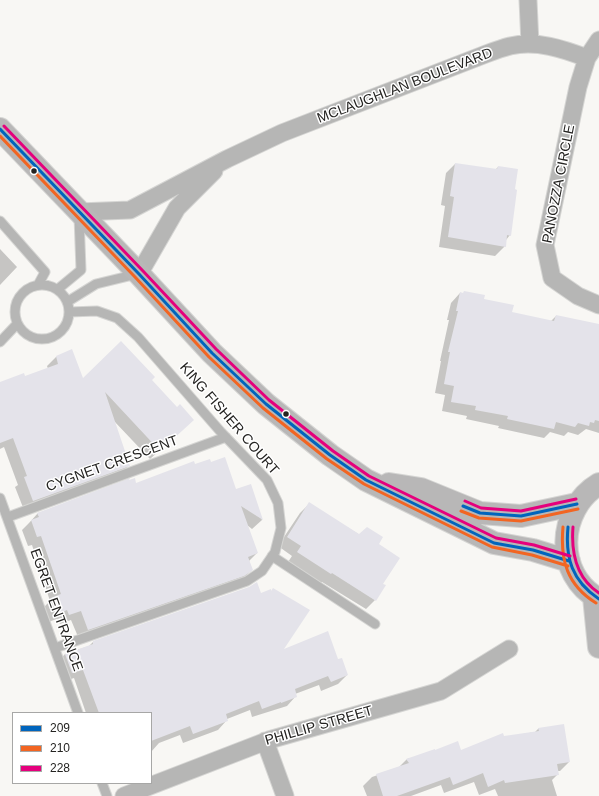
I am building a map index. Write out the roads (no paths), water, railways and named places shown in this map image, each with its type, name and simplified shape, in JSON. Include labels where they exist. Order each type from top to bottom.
[{"type":"main road","points":[[0,129],[139,274],[212,353],[266,404],[330,455],[366,480],[494,542],[533,550],[569,561]]},
{"type":"main road","points":[[366,480],[421,489],[480,513],[521,516],[577,504]]},
{"type":"main road","points":[[599,484],[590,489],[577,504],[569,522],[566,542],[569,561],[575,575],[583,587],[596,598],[599,647]]},
{"type":"street","points":[[528,0],[530,44]]},
{"type":"street","name":"PANOZZA CIRCLE","points":[[599,40],[587,58],[578,87],[545,245],[552,278],[578,296],[599,304]]},
{"type":"street","name":"MCLAUGHLAN BOULEVARD","points":[[79,212],[130,210],[227,158],[282,133],[510,46],[530,44],[546,46],[587,58]]},
{"type":"street","name":"MCLAUGHLAN BOULEVARD","points":[[139,274],[177,208],[227,158]]},
{"type":"street","name":"PHILLIP STREET","points":[[124,796],[265,741],[441,691],[509,649]]},
{"type":"street","points":[[265,741],[285,796]]},
{"type":"lane","points":[[58,290],[81,270],[79,212]]},
{"type":"lane","points":[[0,221],[45,272],[38,285]]},
{"type":"lane","points":[[67,302],[96,284],[139,274]]},
{"type":"lane","points":[[38,285],[52,286],[64,295],[69,312],[68,321],[63,329],[48,339],[30,337],[22,331],[14,316],[15,307],[23,292],[38,285]]},
{"type":"lane","name":"KING FISHER COURT","points":[[55,648],[247,581],[262,570],[275,552],[281,528],[278,503],[267,480],[226,437],[138,337],[117,318],[97,311],[69,312]]},
{"type":"lane","points":[[0,342],[17,324]]},
{"type":"lane","name":"CYGNET CRESCENT","points":[[8,518],[226,437]]},
{"type":"lane","name":"EGRET ENTRANCE","points":[[0,498],[78,712]]},
{"type":"lane","points":[[272,556],[375,624]]},
{"type":"lane","points":[[102,784],[107,796]]}]
